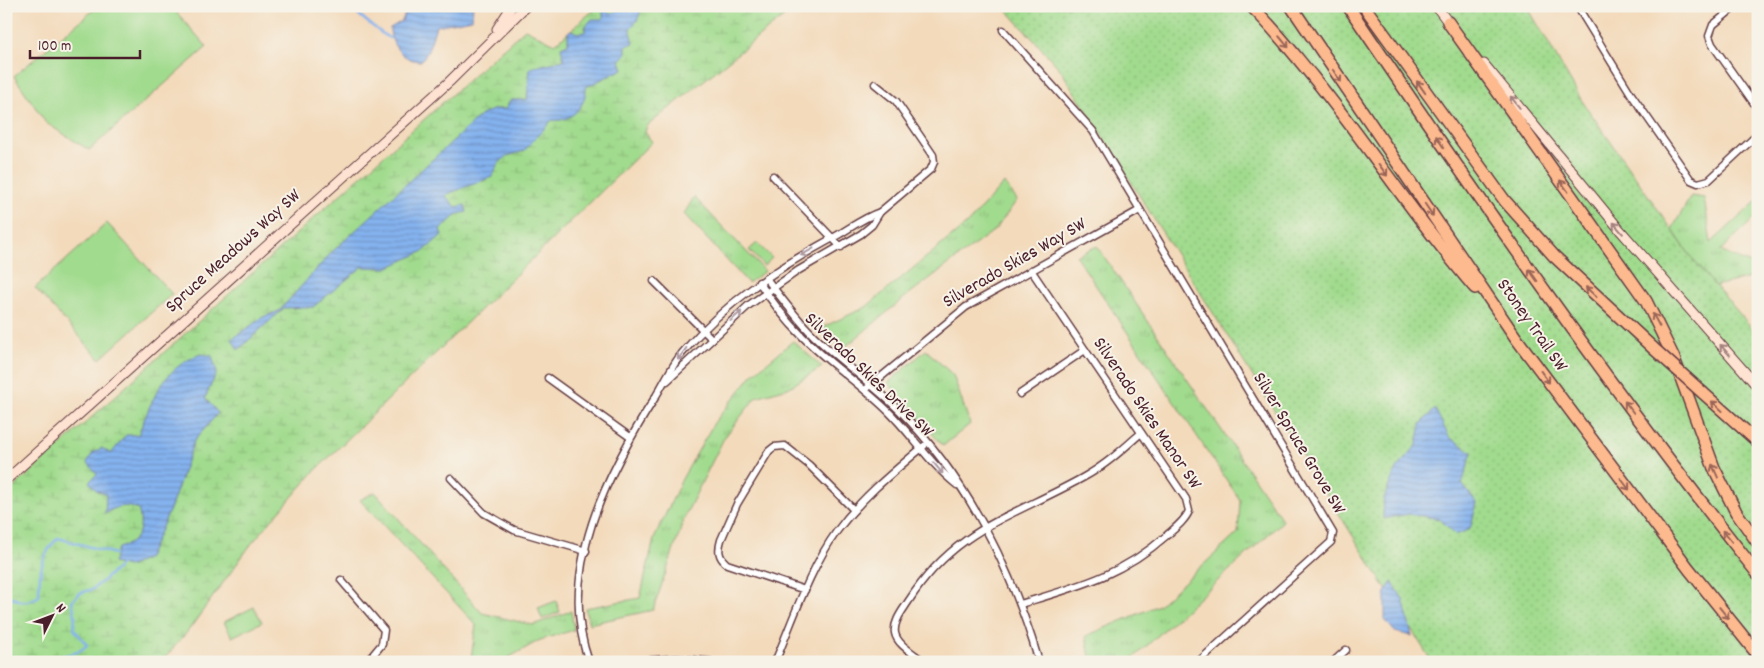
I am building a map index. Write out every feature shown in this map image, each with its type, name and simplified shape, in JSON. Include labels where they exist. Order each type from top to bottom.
[{"type":"highway","points":[[1250,6],[1282,39],[1324,91],[1433,238],[1516,338]]},
{"type":"highway","name":"Stoney Trail SW","points":[[1291,6],[1516,338],[1677,554],[1758,655]]},
{"type":"highway","name":"Stoney Trail SW","points":[[1348,6],[1467,182],[1551,300],[1656,443],[1758,574]]},
{"type":"highway","points":[[1364,6],[1505,201],[1554,256],[1758,442]]},
{"type":"highway","points":[[1448,22],[1646,301],[1673,356],[1714,468],[1736,512],[1758,543]]},
{"type":"main road","name":"Spruce Meadows Way SW","points":[[484,48],[512,6]]},
{"type":"main road","name":"Spruce Meadows Way SW","points":[[6,480],[449,82],[526,6]]},
{"type":"main road","points":[[1436,6],[1620,230],[1758,387]]},
{"type":"street","points":[[1577,6],[1630,94],[1691,180],[1698,183],[1709,180],[1758,134]]},
{"type":"street","points":[[1736,6],[1713,25],[1709,36],[1712,44],[1758,109]]},
{"type":"street","name":"Silver Spruce Grove SW","points":[[1003,30],[1093,131],[1333,533],[1331,542],[1198,662]]},
{"type":"street","points":[[663,386],[712,339],[766,292],[841,247],[872,225],[880,212],[930,171],[934,162],[932,154],[899,105],[875,84]]},
{"type":"street","points":[[773,176],[841,247]]},
{"type":"street","name":"Silverado Skies Way SW","points":[[865,390],[966,307],[1140,210]]},
{"type":"street","points":[[589,662],[578,615],[578,588],[586,551],[602,499],[630,437],[663,386],[682,352],[729,306],[760,282],[866,216],[880,212]]},
{"type":"street","name":"Silverado Skies Manor SW","points":[[1020,604],[1076,588],[1118,570],[1154,547],[1187,516],[1189,507],[1031,270]]},
{"type":"street","name":"Silverado Skies Drive SW","points":[[766,278],[815,337],[872,385],[929,442],[950,468],[984,527],[1020,604],[1039,662]]},
{"type":"street","points":[[654,282],[712,339]]},
{"type":"street","name":"Silverado Skies Drive SW","points":[[760,282],[803,337],[865,390],[922,448],[942,473],[960,488]]},
{"type":"street","points":[[1020,394],[1085,350]]},
{"type":"street","points":[[548,378],[630,437]]},
{"type":"street","points":[[924,662],[897,638],[895,633],[896,622],[926,576],[947,554],[984,527],[1084,477],[1112,458],[1141,433]]},
{"type":"street","points":[[775,662],[805,590],[826,548],[854,510],[929,442]]},
{"type":"street","points":[[805,590],[727,564],[720,557],[718,549],[721,540],[748,484],[769,451],[774,447],[785,446],[809,464],[854,510]]},
{"type":"street","points":[[451,478],[484,513],[514,530],[586,551]]},
{"type":"street","points":[[341,580],[384,630],[382,644],[367,662]]},
{"type":"street","points":[[1333,662],[1346,650]]},
{"type":"street","points":[[634,662],[676,659],[710,662]]},
{"type":"green space","points":[[111,6],[171,6],[207,47],[89,150],[46,123],[14,76],[96,8]]},
{"type":"green space","points":[[598,6],[797,6],[647,126],[645,132],[652,142],[312,474],[252,543],[188,631],[161,662],[6,662],[6,494],[525,29],[555,44]]},
{"type":"green space","points":[[1003,6],[1527,6],[1582,101],[1694,261],[1758,335],[1758,662],[1432,662],[1060,69]]},
{"type":"green space","points":[[1004,183],[1017,200],[996,229],[909,294],[844,348],[821,328],[866,307],[968,223]]},
{"type":"green space","points":[[1691,196],[1704,198],[1711,243],[1758,200],[1758,215],[1720,251],[1758,267],[1758,276],[1715,286],[1694,261],[1672,229]]},
{"type":"green space","points":[[694,197],[765,271],[748,283],[684,214]]},
{"type":"green space","points":[[107,223],[172,294],[100,359],[35,288]]},
{"type":"green space","points":[[757,243],[772,258],[764,266],[749,250]]},
{"type":"green space","points":[[1097,246],[1283,521],[1129,662],[1091,662],[1086,636],[1159,605],[1238,533],[1240,500],[1076,256]]},
{"type":"green space","points":[[793,341],[822,367],[788,388],[756,397],[724,438],[686,514],[653,610],[589,624],[585,608],[640,598],[654,539],[682,479],[714,423],[752,375]]},
{"type":"green space","points":[[926,350],[953,375],[970,424],[943,446],[888,383]]},
{"type":"green space","points":[[375,492],[482,613],[533,625],[571,611],[574,630],[540,640],[501,662],[467,662],[471,658],[476,625],[360,500]]},
{"type":"green space","points":[[556,601],[560,612],[542,619],[538,608]]},
{"type":"green space","points":[[254,607],[262,622],[232,637],[224,622]]},
{"type":"water","points":[[408,6],[473,6],[472,19],[436,26],[428,51],[421,61],[414,60],[403,55],[395,46],[390,28],[402,21]]},
{"type":"water","points":[[624,6],[635,6],[641,11],[637,21],[630,28],[634,43],[626,46],[626,54],[620,61],[623,69],[586,87],[586,94],[581,106],[571,116],[565,119],[552,120],[524,151],[507,156],[498,164],[492,177],[445,195],[456,207],[465,205],[467,212],[457,214],[440,230],[442,235],[424,251],[387,268],[362,267],[313,307],[284,308],[238,350],[232,339],[263,317],[279,311],[332,252],[481,115],[495,109],[506,109],[510,100],[527,100],[530,68],[564,60],[561,47],[568,44],[568,32],[571,30],[578,33],[585,32],[585,27],[592,19],[603,19],[603,8],[610,14]]},
{"type":"water","points":[[201,354],[212,356],[217,372],[205,398],[218,413],[194,441],[171,507],[148,558],[128,567],[113,563],[118,548],[131,542],[138,534],[140,516],[138,509],[129,507],[113,509],[105,514],[106,494],[97,491],[89,482],[97,474],[87,462],[93,453],[102,448],[111,454],[126,435],[138,435],[154,398],[167,377],[187,360]]},
{"type":"water","points":[[1435,409],[1449,437],[1472,452],[1462,484],[1477,503],[1470,529],[1456,535],[1440,519],[1409,514],[1383,519],[1384,498],[1396,469],[1417,445],[1421,424]]},
{"type":"water","points":[[1392,582],[1403,599],[1412,636],[1395,632],[1385,620],[1385,592]]},
{"type":"waterway","points":[[355,11],[390,38]]},
{"type":"waterway","points":[[6,595],[22,601],[39,596],[42,564],[52,544],[58,538],[115,554]]},
{"type":"waterway","points":[[48,662],[83,649],[87,645],[74,629],[75,615],[72,601],[80,593],[93,589],[121,565]]}]
